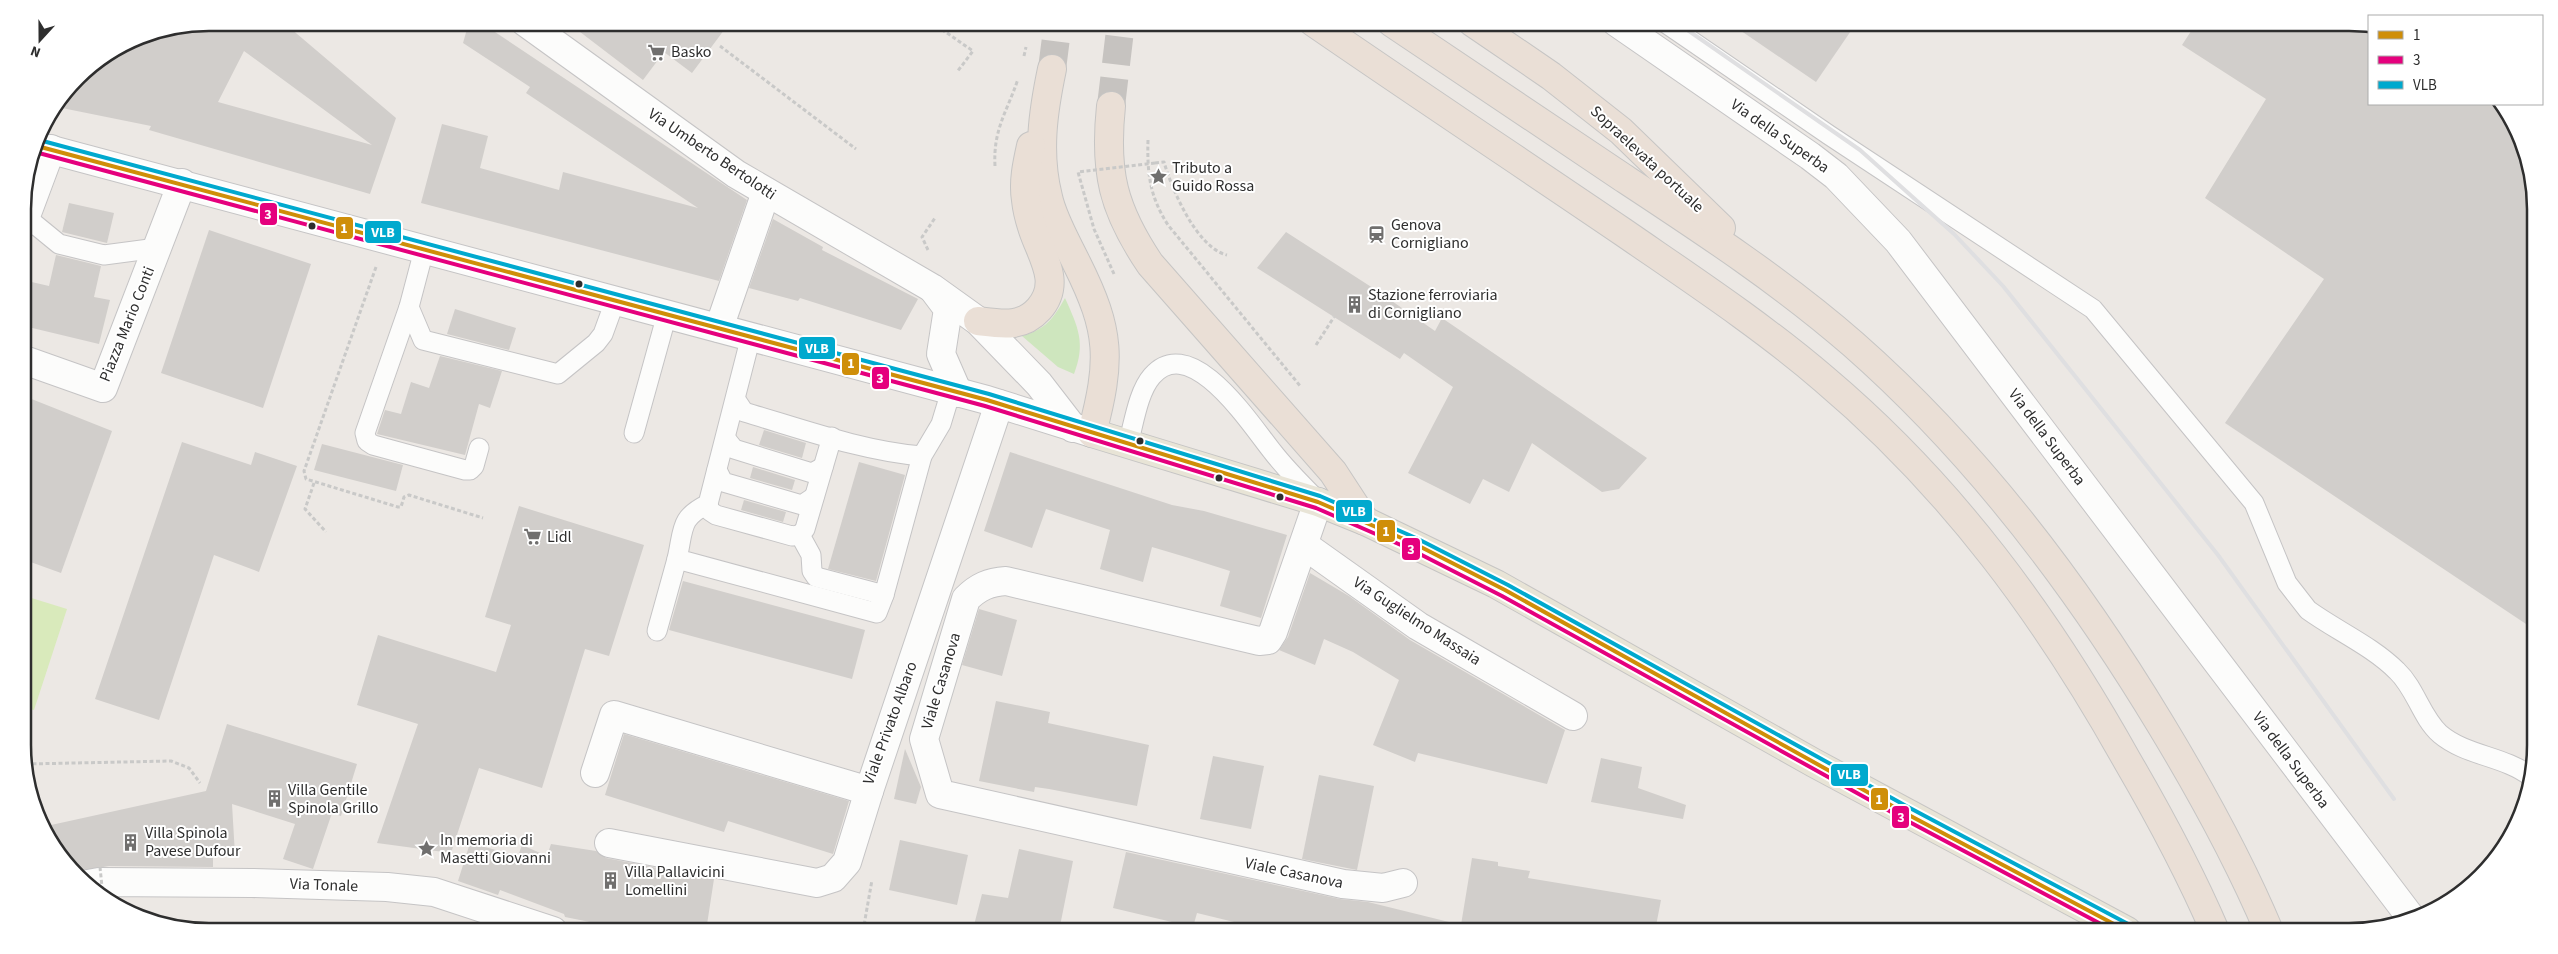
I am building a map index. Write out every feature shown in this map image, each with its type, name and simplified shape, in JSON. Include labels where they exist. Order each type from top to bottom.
[{"type":"highway","points":[[1326,31],[1747,318],[1824,378],[1899,447],[1957,512],[2047,627],[2093,698],[2165,827],[2211,923]]},
{"type":"highway","points":[[1404,31],[1701,229],[1787,292],[1852,343],[1931,418],[1989,482],[2048,554],[2090,612],[2184,763],[2243,874],[2265,923]]},
{"type":"highway","name":"Sopraelevata portuale","points":[[1485,31],[1551,76],[1621,130],[1787,292]]},
{"type":"highway","points":[[1052,69],[1044,104],[1041,140],[1042,169],[1048,200],[1090,289],[1100,317],[1105,344],[1106,371],[1082,430]]},
{"type":"highway","points":[[978,321],[1008,325],[1022,322],[1033,316],[1045,302],[1051,286],[1046,259],[1033,230],[1025,198],[1025,175],[1032,135],[1044,104]]},
{"type":"highway","points":[[1111,106],[1108,133],[1109,165],[1115,197],[1129,233],[1150,264],[1333,472],[1366,521]]},
{"type":"main road","points":[[1082,430],[1318,502],[1366,521],[1496,584],[1805,758],[2112,923]]},
{"type":"street","name":"Via Umberto Bertolotti","points":[[537,31],[736,174],[932,288],[978,321],[1082,430]]},
{"type":"street","name":"Via della Superba","points":[[1629,31],[1836,176],[1898,241],[2407,913]]},
{"type":"street","points":[[33,188],[44,147],[182,183],[385,240],[751,336],[999,404],[1082,430]]},
{"type":"street","name":"Piazza Mario Conti","points":[[32,363],[103,388],[182,183]]},
{"type":"street","points":[[718,328],[766,192]]},
{"type":"street","points":[[932,288],[948,310],[941,354],[955,392]]},
{"type":"street","name":"Viale Privato Albaro","points":[[595,773],[614,715],[868,791],[999,404]]},
{"type":"street","points":[[1304,545],[1318,502]]},
{"type":"street","name":"Via Guglielmo Massaia","points":[[1304,545],[1418,626],[1573,716]]},
{"type":"street","name":"Viale Casanova","points":[[1304,545],[1273,632],[1268,640],[1259,641],[1006,581],[995,582],[975,590],[966,599],[924,739],[940,794],[1343,884],[1383,888],[1403,883]]},
{"type":"street","points":[[609,843],[817,883],[833,878],[847,862],[868,791]]},
{"type":"street","name":"Via Tonale","points":[[94,876],[252,883],[387,886],[434,892],[526,923]]},
{"type":"lane","points":[[1677,31],[1829,135],[2093,309],[2254,503],[2286,583],[2296,598],[2308,610],[2378,655],[2396,670],[2409,683],[2430,722],[2440,734],[2455,743],[2513,766],[2524,773]]},
{"type":"lane","points":[[32,226],[58,244],[104,255],[157,248]]},
{"type":"lane","points":[[424,250],[409,307],[369,418],[365,433],[367,441],[373,445],[465,470],[474,466],[479,448]]},
{"type":"lane","points":[[409,307],[423,340],[558,374],[596,343],[603,334],[615,301]]},
{"type":"lane","points":[[634,433],[667,314]]},
{"type":"lane","points":[[751,336],[708,504],[710,511],[716,515],[792,536],[800,534],[804,529],[832,438]]},
{"type":"lane","points":[[1128,444],[1146,384],[1162,368],[1174,364],[1188,365],[1215,381],[1278,458],[1318,502]]},
{"type":"lane","points":[[677,558],[877,613],[884,595],[922,456],[941,424],[955,392]]},
{"type":"lane","points":[[736,400],[744,412],[832,438],[922,456]]},
{"type":"lane","points":[[726,439],[734,449],[812,473],[823,467]]},
{"type":"lane","points":[[717,470],[723,482],[802,505],[814,498]]},
{"type":"lane","points":[[658,631],[687,518],[693,512],[708,504]]},
{"type":"lane","points":[[800,534],[811,555],[812,571],[816,577],[884,595]]},
{"type":"path","points":[[944,31],[973,51],[958,72]]},
{"type":"path","points":[[720,46],[856,149]]},
{"type":"path","points":[[1148,140],[1147,170],[1156,207],[1168,225],[1303,390]]},
{"type":"path","points":[[1114,274],[1094,229],[1078,172],[1164,162],[1170,183],[1189,219],[1216,252],[1227,255]]},
{"type":"path","points":[[932,258],[922,237],[935,218]]},
{"type":"path","points":[[385,240],[304,472],[306,479],[398,508],[401,507],[404,497],[409,495],[483,518]]},
{"type":"path","points":[[1316,345],[1334,318]]},
{"type":"path","points":[[314,483],[305,509],[326,532]]},
{"type":"path","points":[[33,764],[171,761],[189,768],[200,783]]},
{"type":"green space","points":[[1065,298],[1079,335],[1078,363],[1074,374],[1058,367],[1022,336],[1037,330],[1048,322],[1057,312]]},
{"type":"green space","points":[[31,598],[67,609],[34,710],[31,709]]},
{"type":"building","points":[[210,31],[294,31],[396,118],[370,194],[149,130],[151,126],[62,108],[83,83],[120,55],[163,37]],"holes":[[[244,51],[372,145],[218,102]]]},
{"type":"building","points":[[466,31],[494,31],[747,200],[719,281],[421,203],[442,124],[488,136],[480,168],[559,190],[563,172],[698,208],[526,93],[530,87],[463,43]]},
{"type":"building","name":"Basko","points":[[579,31],[723,31],[692,73],[664,52],[643,80]]},
{"type":"building","points":[[1741,31],[1851,31],[1816,82]]},
{"type":"building","points":[[2191,31],[2368,33],[2368,105],[2493,105],[2503,120],[2521,163],[2527,210],[2527,625],[2225,423],[2324,279],[2205,198],[2266,99],[2182,45]]},
{"type":"building","points":[[69,203],[114,213],[107,243],[62,232]]},
{"type":"building","points":[[773,219],[823,247],[822,250],[918,299],[901,330],[800,298],[798,301],[749,288]]},
{"type":"building","points":[[209,230],[311,264],[263,408],[161,373]]},
{"type":"building","points":[[1286,232],[1435,331],[1442,318],[1647,458],[1619,489],[1602,492],[1532,443],[1509,492],[1483,479],[1470,504],[1408,473],[1453,387],[1404,353],[1400,359],[1257,268]]},
{"type":"building","points":[[56,255],[101,266],[94,297],[110,300],[99,344],[32,328],[32,282],[49,286]]},
{"type":"building","points":[[455,309],[516,328],[509,350],[447,334]]},
{"type":"building","points":[[440,356],[502,371],[490,408],[479,404],[465,455],[377,434],[385,410],[401,414],[411,382],[429,388]]},
{"type":"building","points":[[32,399],[112,431],[61,573],[31,562]]},
{"type":"building","points":[[764,430],[806,443],[802,458],[759,445]]},
{"type":"building","points":[[182,442],[251,465],[255,452],[297,466],[259,572],[214,555],[159,720],[95,699]]},
{"type":"building","points":[[322,444],[403,465],[396,491],[314,470]]},
{"type":"building","points":[[1010,452],[1172,505],[1204,511],[1287,535],[1261,618],[1220,606],[1230,571],[1189,558],[1152,547],[1143,582],[1100,569],[1110,530],[1046,509],[1032,548],[984,531]]},
{"type":"building","points":[[859,462],[905,475],[876,581],[828,569]]},
{"type":"building","points":[[753,467],[795,480],[792,490],[750,478]]},
{"type":"building","points":[[744,500],[786,512],[783,522],[741,510]]},
{"type":"building","points":[[519,506],[644,545],[609,656],[585,649],[542,788],[479,768],[451,853],[377,843],[418,724],[357,705],[378,635],[496,672],[511,625],[485,617]]},
{"type":"building","points":[[1310,573],[1349,596],[1410,640],[1565,730],[1547,784],[1418,753],[1415,762],[1373,745],[1399,680],[1353,652],[1324,639],[1315,665],[1279,650],[1288,637]]},
{"type":"building","points":[[683,581],[865,630],[852,679],[669,630]]},
{"type":"building","points":[[979,609],[1017,620],[1002,676],[962,665]]},
{"type":"building","points":[[996,701],[1050,712],[1048,723],[1149,745],[1137,806],[1049,789],[1035,787],[1034,792],[979,781]]},
{"type":"building","points":[[227,724],[357,764],[341,816],[332,813],[313,869],[283,859],[295,824],[232,804],[235,855],[213,856],[213,867],[109,866],[83,871],[61,844],[51,825],[206,791]]},
{"type":"building","points":[[624,734],[849,801],[833,854],[728,821],[724,832],[605,795]]},
{"type":"building","points":[[905,749],[921,787],[916,804],[894,799]]},
{"type":"building","points":[[1213,756],[1264,766],[1251,829],[1200,819]]},
{"type":"building","points":[[1601,758],[1642,767],[1638,788],[1686,805],[1683,819],[1591,802]]},
{"type":"building","points":[[1319,775],[1374,786],[1357,870],[1302,859]]},
{"type":"building","points":[[900,840],[968,855],[957,905],[889,890]]},
{"type":"building","name":"Villa Pallavicini Lomellini","points":[[470,843],[518,856],[522,845],[547,856],[551,844],[596,851],[606,858],[714,879],[707,923],[595,923],[565,917],[564,914],[500,890],[498,895],[458,881]]},
{"type":"building","points":[[1019,849],[1073,861],[1061,923],[975,923],[982,894],[1008,898]]},
{"type":"building","points":[[1126,852],[1340,899],[1368,902],[1449,922],[1238,923],[1197,913],[1194,923],[1176,923],[1113,908]]},
{"type":"building","points":[[1472,858],[1498,862],[1498,866],[1530,871],[1528,878],[1661,900],[1657,923],[1461,923]]},
{"type":"tunnel","points":[[1052,69],[1057,31]]},
{"type":"tunnel","points":[[1111,106],[1120,31]]},
{"type":"railway","points":[[1689,31],[1860,150],[1954,234],[2003,286],[2218,555],[2394,799]]},
{"type":"transit line","name":"VLB","points":[[45,142],[989,394],[1320,496],[1416,538],[1508,585],[1908,807],[2126,923]]},
{"type":"transit line","name":"1","points":[[43,148],[987,400],[1318,502],[1413,543],[1505,590],[1905,813],[2112,923]]},
{"type":"transit line","name":"3","points":[[40,153],[985,406],[1316,508],[1410,549],[1502,596],[1902,818],[2099,923]]},
{"type":"place","name":"Basko","points":[[657,52]]},
{"type":"place","name":"Tributo a Guido Rossa","points":[[1158,177]]},
{"type":"place","name":"Genova Cornigliano","points":[[1377,234]]},
{"type":"place","name":"Stazione ferroviaria di Cornigliano","points":[[1354,304]]},
{"type":"place","name":"Lidl","points":[[533,537]]},
{"type":"place","name":"Villa Gentile Spinola Grillo","points":[[274,799]]},
{"type":"place","name":"Villa Spinola Pavese Dufour","points":[[131,842]]},
{"type":"place","name":"In memoria di Masetti Giovanni","points":[[426,849]]},
{"type":"place","name":"Villa Pallavicini Lomellini","points":[[611,881]]}]
